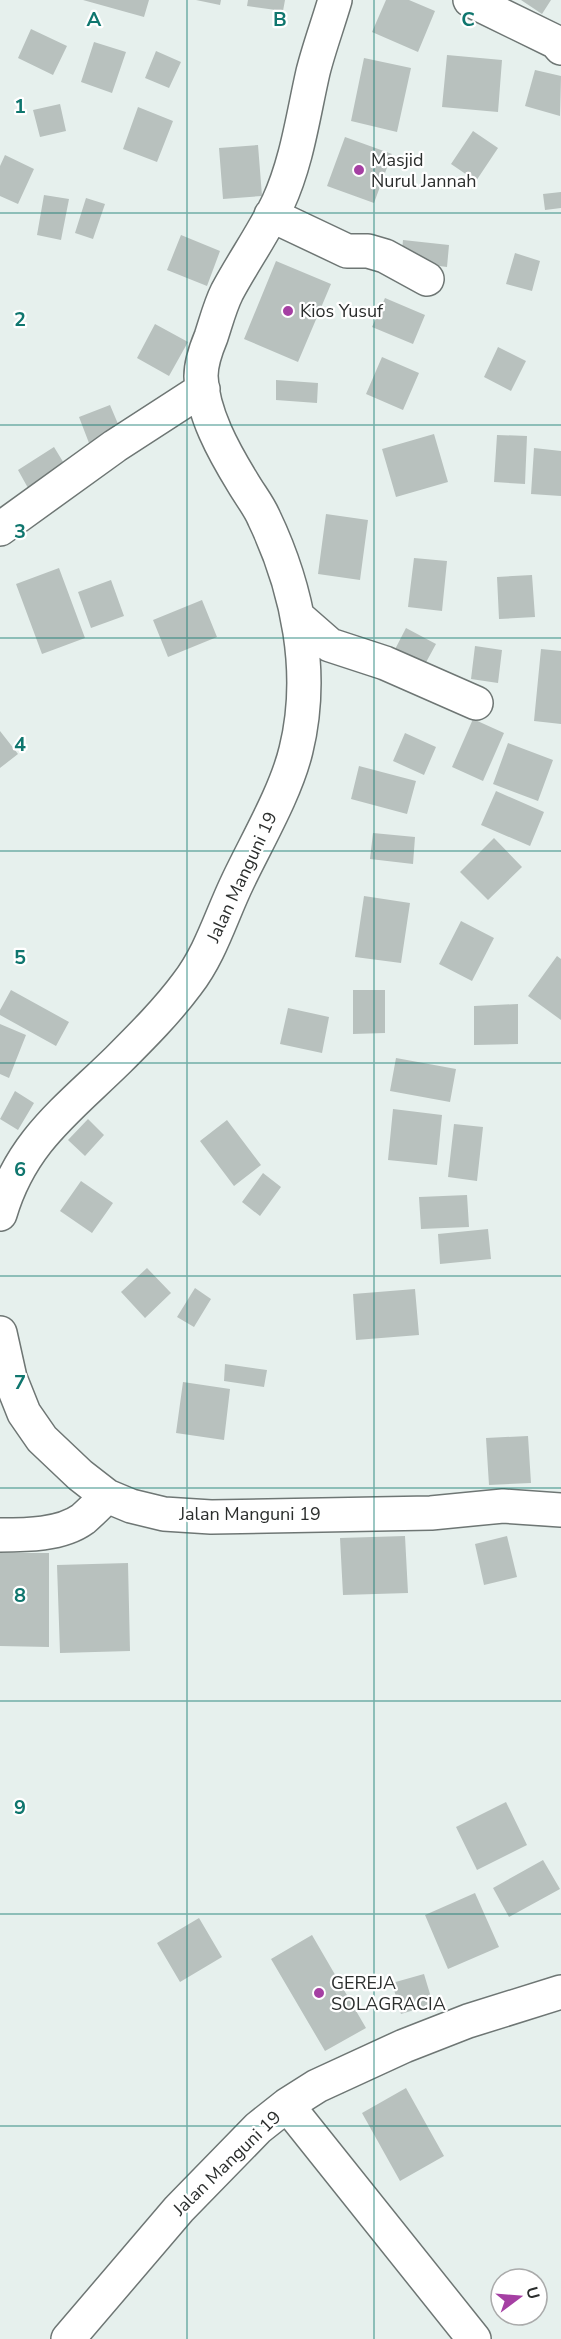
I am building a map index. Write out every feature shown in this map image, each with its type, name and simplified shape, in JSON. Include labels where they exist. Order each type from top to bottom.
[{"type":"street","name":"Jalan Manguni 19","points":[[0,1214],[7,1189],[22,1161],[41,1136],[61,1113],[149,1028],[188,983],[211,944],[236,885],[265,827],[296,751],[302,710],[304,660],[298,617],[282,563],[264,517],[241,480],[211,421],[201,374],[205,353],[225,296],[277,204],[293,163],[314,67],[335,0]]},
{"type":"street","points":[[470,0],[556,42],[561,48]]},
{"type":"street","points":[[271,215],[347,252],[368,251],[386,256],[427,279]]},
{"type":"street","points":[[0,529],[115,446],[203,389]]},
{"type":"street","points":[[298,617],[330,645],[385,663],[476,703]]},
{"type":"street","name":"Jalan Manguni 19","points":[[0,1333],[10,1378],[24,1413],[42,1439],[80,1475],[107,1496],[131,1506],[164,1514],[211,1517],[431,1513],[503,1506],[561,1510]]},
{"type":"street","points":[[0,1535],[62,1528],[81,1520],[107,1496]]},
{"type":"street","name":"Jalan Manguni 19","points":[[68,2339],[179,2209],[258,2128],[287,2105],[317,2086],[404,2046],[468,2021],[561,1992]]},
{"type":"street","points":[[287,2105],[474,2339]]},
{"type":"building","points":[[83,0],[149,0],[144,17]]},
{"type":"building","points":[[196,0],[221,0],[220,5]]},
{"type":"building","points":[[248,0],[285,0],[283,11],[247,6]]},
{"type":"building","points":[[386,0],[409,0],[435,11],[418,52],[372,32]]},
{"type":"building","points":[[521,0],[551,0],[542,14]]},
{"type":"building","points":[[31,29],[67,46],[53,75],[18,58]]},
{"type":"building","points":[[94,42],[126,52],[112,93],[81,82]]},
{"type":"building","points":[[156,51],[181,62],[169,88],[145,78]]},
{"type":"building","points":[[447,55],[502,60],[498,112],[442,107]]},
{"type":"building","points":[[364,58],[411,68],[397,132],[351,121]]},
{"type":"building","points":[[535,70],[561,76],[560,116],[525,106]]},
{"type":"building","points":[[60,104],[66,131],[40,137],[33,110]]},
{"type":"building","points":[[138,107],[173,121],[157,162],[123,149]]},
{"type":"building","points":[[473,131],[498,148],[476,181],[451,164]]},
{"type":"building","name":"Masjid Nurul Jannah","points":[[345,137],[392,154],[374,203],[327,186]]},
{"type":"building","points":[[258,145],[262,196],[223,199],[219,148]]},
{"type":"building","points":[[5,155],[34,169],[18,204],[0,196],[0,166]]},
{"type":"building","points":[[561,192],[561,208],[545,210],[543,194]]},
{"type":"building","points":[[44,195],[69,199],[61,240],[37,235]]},
{"type":"building","points":[[86,198],[105,204],[93,239],[75,233]]},
{"type":"building","points":[[181,235],[220,251],[207,286],[167,270]]},
{"type":"building","points":[[403,240],[449,245],[447,267],[401,261]]},
{"type":"building","points":[[515,253],[540,261],[532,291],[506,284]]},
{"type":"building","name":"Kios Yusuf","points":[[276,261],[331,284],[298,362],[244,339]]},
{"type":"building","points":[[385,298],[425,315],[413,344],[372,327]]},
{"type":"building","points":[[155,324],[188,342],[169,376],[137,358]]},
{"type":"building","points":[[498,347],[526,361],[511,391],[484,377]]},
{"type":"building","points":[[382,357],[419,373],[403,410],[366,394]]},
{"type":"building","points":[[276,380],[318,383],[317,403],[276,400]]},
{"type":"building","points":[[110,405],[121,431],[89,443],[79,417]]},
{"type":"building","points":[[434,434],[448,482],[396,497],[382,449]]},
{"type":"building","points":[[497,435],[527,436],[525,484],[494,482]]},
{"type":"building","points":[[54,447],[65,465],[28,488],[18,470]]},
{"type":"building","points":[[534,448],[561,451],[561,496],[531,494]]},
{"type":"building","points":[[326,514],[368,520],[360,580],[318,574]]},
{"type":"building","points":[[414,558],[447,561],[442,611],[408,607]]},
{"type":"building","points":[[59,568],[85,638],[42,654],[16,584]]},
{"type":"building","points":[[532,575],[535,617],[499,619],[497,577]]},
{"type":"building","points":[[111,580],[124,616],[91,628],[78,592]]},
{"type":"building","points":[[202,600],[217,637],[168,657],[153,620]]},
{"type":"building","points":[[406,628],[436,644],[418,677],[389,661]]},
{"type":"building","points":[[475,646],[502,650],[498,683],[471,679]]},
{"type":"building","points":[[541,649],[561,651],[561,724],[534,721]]},
{"type":"building","points":[[473,719],[504,733],[483,781],[452,767]]},
{"type":"building","points":[[0,731],[18,754],[0,768]]},
{"type":"building","points":[[405,733],[436,747],[424,775],[393,761]]},
{"type":"building","points":[[508,743],[553,760],[538,801],[493,784]]},
{"type":"building","points":[[359,766],[416,781],[407,814],[351,799]]},
{"type":"building","points":[[496,791],[544,812],[530,846],[481,825]]},
{"type":"building","points":[[373,833],[415,837],[413,864],[370,859]]},
{"type":"building","points":[[494,838],[522,867],[488,900],[460,872]]},
{"type":"building","points":[[364,896],[410,903],[401,963],[355,957]]},
{"type":"building","points":[[461,921],[494,938],[472,981],[439,964]]},
{"type":"building","points":[[557,956],[561,959],[561,1020],[528,996]]},
{"type":"building","points":[[11,990],[69,1022],[56,1046],[0,1015],[0,1010]]},
{"type":"building","points":[[353,990],[385,990],[385,1033],[353,1034]]},
{"type":"building","points":[[518,1004],[518,1044],[474,1045],[474,1006]]},
{"type":"building","points":[[288,1008],[329,1017],[322,1053],[280,1044]]},
{"type":"building","points":[[0,1024],[26,1035],[9,1078],[0,1074]]},
{"type":"building","points":[[396,1058],[456,1069],[450,1102],[390,1091]]},
{"type":"building","points":[[15,1091],[34,1103],[18,1130],[0,1119]]},
{"type":"building","points":[[393,1109],[442,1115],[437,1165],[388,1160]]},
{"type":"building","points":[[88,1119],[104,1135],[85,1156],[68,1140]]},
{"type":"building","points":[[227,1120],[261,1165],[234,1186],[200,1141]]},
{"type":"building","points":[[454,1124],[483,1127],[477,1181],[448,1177]]},
{"type":"building","points":[[263,1173],[281,1187],[260,1216],[242,1202]]},
{"type":"building","points":[[81,1181],[113,1203],[92,1233],[60,1211]]},
{"type":"building","points":[[467,1195],[469,1227],[421,1229],[419,1197]]},
{"type":"building","points":[[488,1229],[491,1259],[440,1264],[438,1234]]},
{"type":"building","points":[[147,1268],[171,1293],[145,1318],[121,1292]]},
{"type":"building","points":[[195,1288],[211,1299],[194,1327],[177,1317]]},
{"type":"building","points":[[415,1289],[419,1335],[356,1340],[353,1294]]},
{"type":"building","points":[[225,1364],[267,1370],[264,1387],[224,1381]]},
{"type":"building","points":[[183,1382],[230,1389],[224,1440],[176,1433]]},
{"type":"building","points":[[528,1436],[531,1483],[489,1485],[486,1438]]},
{"type":"building","points":[[405,1536],[408,1593],[343,1595],[340,1538]]},
{"type":"building","points":[[507,1536],[517,1577],[484,1585],[475,1544]]},
{"type":"building","points":[[0,1553],[49,1553],[49,1647],[0,1646]]},
{"type":"building","points":[[128,1563],[130,1651],[60,1653],[57,1565]]},
{"type":"building","points":[[506,1802],[527,1845],[477,1870],[456,1827]]},
{"type":"building","points":[[543,1860],[560,1889],[509,1917],[493,1888]]},
{"type":"building","points":[[475,1893],[499,1947],[448,1969],[425,1915]]},
{"type":"building","points":[[199,1918],[222,1957],[180,1982],[157,1943]]},
{"type":"building","name":"GEREJA SOLAGRACIA","points":[[312,1935],[366,2028],[325,2051],[271,1959]]},
{"type":"building","points":[[424,1974],[433,2004],[401,2014],[392,1983]]},
{"type":"building","points":[[406,2088],[444,2156],[400,2181],[362,2113]]},
{"type":"place","name":"Masjid Nurul Jannah","points":[[359,170]]},
{"type":"place","name":"Kios Yusuf","points":[[288,311]]},
{"type":"place","name":"GEREJA SOLAGRACIA","points":[[319,1993]]}]
